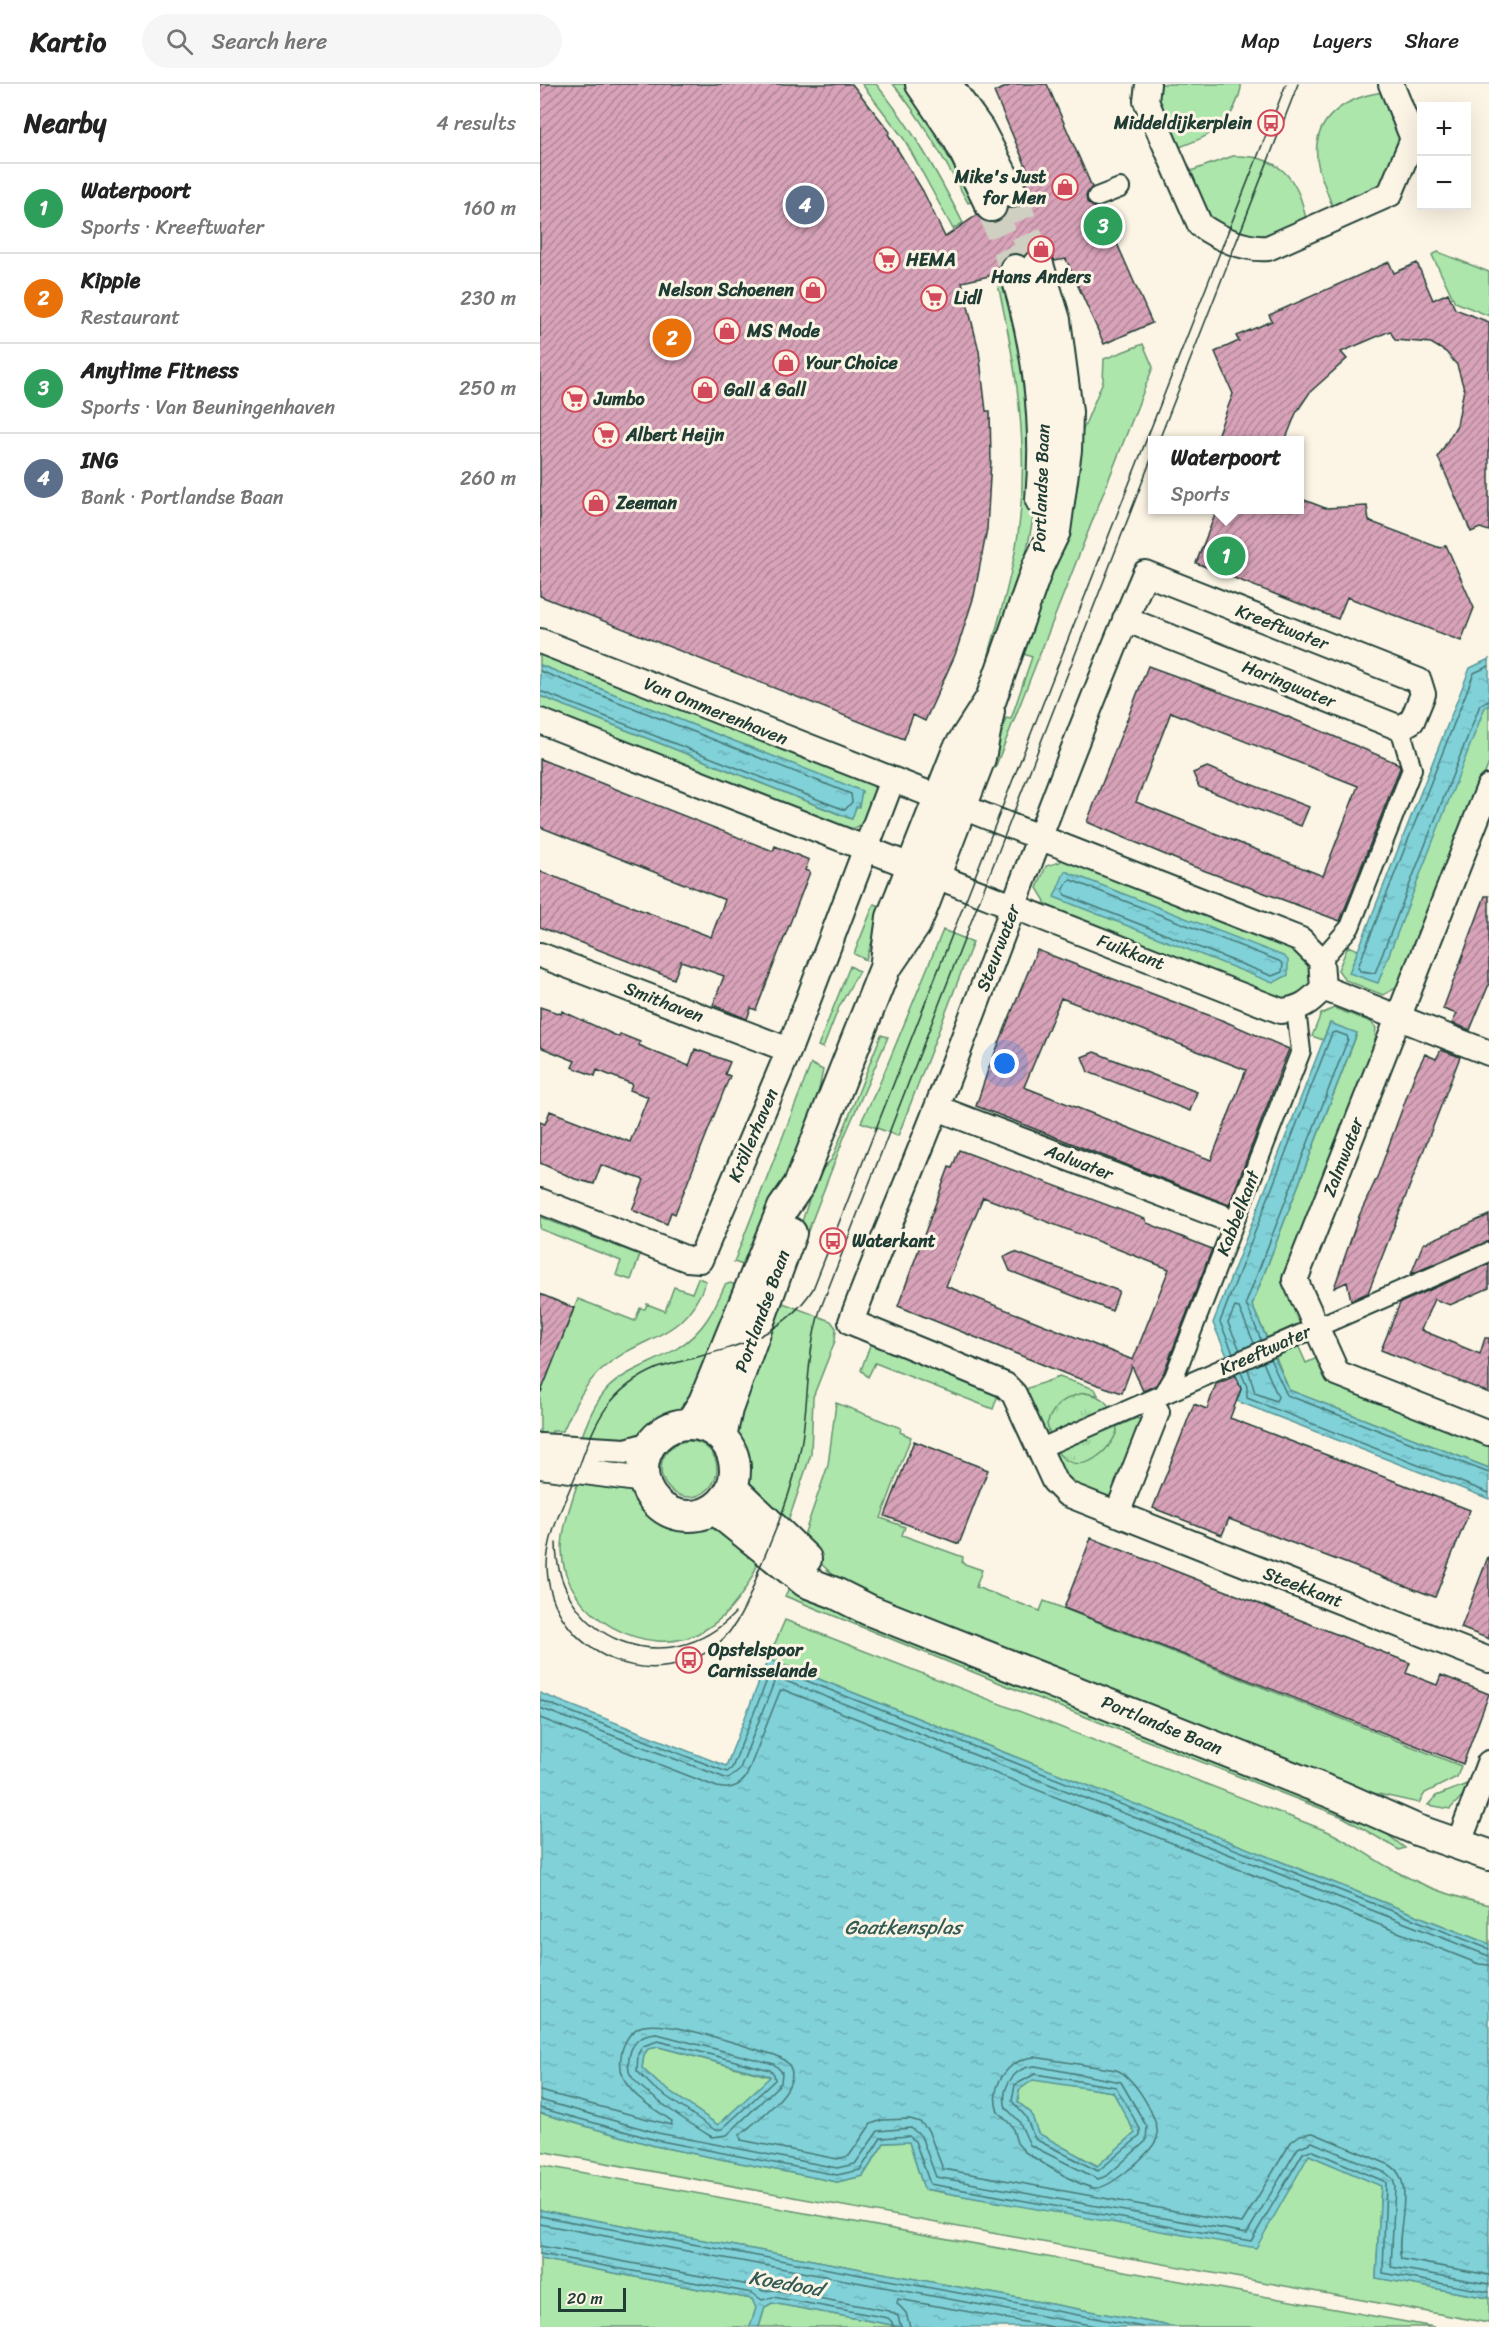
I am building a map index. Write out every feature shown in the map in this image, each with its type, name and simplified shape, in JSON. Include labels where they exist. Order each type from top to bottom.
[{"type":"street","points":[[921,84],[1001,199],[979,130],[946,84]]},
{"type":"street","points":[[1148,84],[1146,101],[1200,225],[1211,233],[1254,250],[1268,248],[1390,194],[1413,139],[1391,84]]},
{"type":"street","points":[[1097,197],[1120,188]]},
{"type":"street","name":"Portlandse Baan","points":[[690,1424],[704,1402],[783,1208],[799,1185],[885,968],[915,925],[923,871],[950,802],[981,758],[991,699],[1038,566],[1055,531],[1066,450],[1067,412],[1055,320],[1027,268]]},
{"type":"street","name":"Steurwater","points":[[851,1322],[937,1108],[1040,837],[1145,573]]},
{"type":"street","name":"Kreeftwater","points":[[1145,573],[1419,681],[1423,694],[1412,721],[1400,728]]},
{"type":"street","name":"Haringwater","points":[[1125,619],[1400,728]]},
{"type":"street","name":"Van Ommerenhaven","points":[[540,641],[950,802]]},
{"type":"street","points":[[540,721],[923,871]]},
{"type":"street","points":[[1321,960],[1350,927],[1412,769],[1400,728]]},
{"type":"street","points":[[865,849],[892,780]]},
{"type":"street","name":"Zalmwater","points":[[1489,787],[1295,1280],[1337,1373],[1489,1433]]},
{"type":"street","points":[[950,802],[1301,940],[1321,960],[1323,988],[1308,1004],[1296,1010]]},
{"type":"street","name":"Kröllerhaven","points":[[540,1201],[687,1259],[700,1260],[789,1050],[865,849]]},
{"type":"street","name":"Fuikkant","points":[[923,871],[1281,1011],[1296,1010]]},
{"type":"street","name":"Smithaven","points":[[540,955],[789,1050]]},
{"type":"street","points":[[1323,988],[1489,1053]]},
{"type":"street","name":"Kabbelkant","points":[[1160,1403],[1174,1377],[1301,1051],[1296,1010]]},
{"type":"street","name":"Aalwater","points":[[937,1108],[1220,1216]]},
{"type":"street","name":"Portlandse Baan","points":[[721,1437],[726,1409],[798,1212],[799,1185]]},
{"type":"street","name":"Kreeftwater","points":[[1041,1448],[1160,1403],[1228,1366],[1489,1252]]},
{"type":"street","name":"Steekkant","points":[[851,1322],[1005,1385],[1014,1394],[1041,1448],[1054,1481],[1067,1494],[1489,1660]]},
{"type":"street","points":[[1117,1514],[1160,1403]]},
{"type":"street","points":[[540,1446],[626,1451],[651,1444],[668,1429],[690,1424],[712,1430],[721,1437],[734,1461],[735,1474],[723,1498],[701,1515],[686,1516],[672,1513],[659,1505],[649,1494],[644,1480],[643,1468],[651,1444]]},
{"type":"street","points":[[540,1466],[644,1480]]},
{"type":"street","name":"Portlandse Baan","points":[[723,1498],[818,1570],[835,1593],[869,1610],[1489,1856]]},
{"type":"street","points":[[1458,1845],[1489,1763]]},
{"type":"green space","points":[[862,84],[876,84],[901,117],[934,169],[963,223],[953,229],[904,139]]},
{"type":"green space","points":[[893,84],[912,84],[923,112],[973,201],[968,203],[924,126]]},
{"type":"green space","points":[[1161,84],[1241,84],[1241,88],[1232,112],[1219,128],[1177,148],[1156,97]]},
{"type":"green space","points":[[1383,92],[1403,138],[1383,187],[1333,208],[1319,169],[1318,138],[1323,126],[1331,115],[1354,100]]},
{"type":"green space","points":[[1233,156],[1262,159],[1274,164],[1284,172],[1298,192],[1306,220],[1259,240],[1210,222],[1188,172]]},
{"type":"green space","points":[[1438,252],[1489,272],[1489,316],[1455,302],[1432,255]]},
{"type":"green space","points":[[1011,276],[1021,309],[1037,498],[1024,565],[996,648],[989,654],[1012,565],[1021,502],[1022,438],[1019,406],[1010,343],[997,280]]},
{"type":"green space","points":[[1143,344],[1153,367],[995,768],[991,766],[1006,718],[1011,719],[1032,657],[1021,653],[1071,459],[1103,381],[1104,359]]},
{"type":"green space","points":[[540,650],[871,781],[876,792],[869,813],[863,823],[852,829],[844,829],[540,710],[540,696],[851,819],[862,792],[540,665]]},
{"type":"green space","points":[[1489,705],[1489,763],[1399,992],[1394,989],[1383,995],[1345,980],[1338,970],[1348,946],[1358,950],[1349,973],[1485,707]]},
{"type":"green space","points":[[1063,855],[1305,952],[1315,979],[1304,994],[1283,1002],[1043,907],[1045,901],[1037,888],[1046,866],[1060,862]]},
{"type":"green space","points":[[874,904],[883,907],[866,960],[854,954]]},
{"type":"green space","points":[[943,930],[973,942],[898,1136],[861,1122],[879,1085]]},
{"type":"green space","points":[[850,966],[859,971],[839,1007],[823,1048],[818,1046]]},
{"type":"green space","points":[[1334,1008],[1371,1022],[1376,1028],[1375,1036],[1381,1038],[1291,1269],[1304,1321],[1267,1338],[1252,1305],[1357,1034],[1330,1023],[1323,1040],[1312,1036],[1321,1014]]},
{"type":"green space","points":[[881,1035],[888,1037],[845,1135],[788,1283],[783,1281],[817,1175],[832,1159]]},
{"type":"green space","points":[[811,1064],[823,1070],[813,1120],[749,1267],[734,1262]]},
{"type":"green space","points":[[540,1217],[640,1255],[631,1280],[616,1275],[621,1261],[540,1229]]},
{"type":"green space","points":[[698,1278],[706,1281],[697,1301],[686,1315],[675,1326],[619,1356],[603,1368],[585,1389],[563,1431],[552,1431],[551,1439],[540,1438],[540,1380],[545,1382],[578,1299],[635,1321],[640,1308],[645,1309],[647,1304],[665,1311],[674,1287],[692,1293]]},
{"type":"green space","points":[[730,1283],[742,1287],[682,1413],[659,1423],[636,1440],[580,1441],[588,1420],[608,1388],[625,1375],[670,1353],[687,1341],[707,1320],[725,1285]]},
{"type":"green space","points":[[775,1300],[831,1321],[836,1328],[835,1341],[813,1397],[811,1454],[787,1525],[743,1482],[740,1448],[732,1429]]},
{"type":"green space","points":[[872,1340],[1000,1390],[993,1409],[875,1363],[868,1377],[861,1370]]},
{"type":"green space","points":[[1298,1345],[1306,1363],[1319,1357],[1489,1443],[1489,1468],[1289,1390],[1275,1355]]},
{"type":"green space","points":[[1059,1377],[1095,1389],[1098,1395],[1084,1393],[1044,1435],[1026,1393],[1028,1388]]},
{"type":"green space","points":[[1084,1393],[1092,1394],[1108,1404],[1114,1416],[1117,1431],[1101,1454],[1085,1463],[1076,1463],[1067,1461],[1059,1454],[1047,1424],[1056,1407],[1071,1397]]},
{"type":"green space","points":[[836,1403],[901,1428],[900,1432],[911,1437],[881,1518],[905,1527],[902,1535],[963,1557],[962,1563],[982,1570],[976,1587],[1040,1611],[1044,1601],[1055,1605],[1461,1766],[1457,1777],[1425,1793],[1419,1803],[1346,1787],[842,1583],[806,1550],[803,1538],[828,1465]]},
{"type":"green space","points":[[1137,1418],[1141,1420],[1110,1498],[1106,1499],[1067,1482],[1052,1451],[1117,1431],[1116,1427]]},
{"type":"green space","points":[[683,1441],[695,1441],[705,1445],[713,1453],[717,1469],[713,1485],[705,1493],[695,1497],[683,1497],[673,1493],[665,1485],[661,1475],[661,1463],[665,1453],[673,1445]]},
{"type":"green space","points":[[580,1475],[632,1487],[660,1516],[684,1524],[713,1525],[760,1557],[751,1579],[731,1608],[703,1631],[681,1639],[658,1641],[634,1637],[612,1627],[592,1613],[576,1595],[566,1573],[562,1550],[566,1522]]},
{"type":"green space","points":[[791,1584],[1371,1822],[1405,1848],[1399,1850],[1343,1817],[1037,1698],[785,1596]]},
{"type":"green space","points":[[785,1620],[1327,1831],[1424,1885],[1489,1905],[1489,1944],[768,1659]]},
{"type":"green space","points":[[1467,1784],[1466,1792],[1450,1809],[1428,1805],[1436,1796]]},
{"type":"green space","points":[[659,2047],[771,2077],[718,2125],[658,2083],[642,2068],[644,2055],[648,2048]]},
{"type":"green space","points":[[1033,2079],[1113,2092],[1135,2133],[1098,2166],[1038,2134],[1031,2113],[1018,2102],[1019,2090]]},
{"type":"green space","points":[[540,2113],[655,2146],[837,2182],[863,2176],[884,2143],[909,2142],[924,2189],[1086,2217],[1309,2155],[1381,2185],[1376,2278],[1489,2298],[1489,2323],[540,2151]]},
{"type":"green space","points":[[540,2165],[1434,2327],[1176,2327],[540,2210]]},
{"type":"green space","points":[[540,2259],[752,2299],[756,2308],[750,2327],[540,2327]]},
{"type":"green space","points":[[772,2303],[903,2327],[759,2327],[765,2307]]},
{"type":"water","points":[[1489,659],[1489,705],[1485,707],[1378,983],[1349,973],[1470,668]]},
{"type":"water","points":[[540,665],[862,791],[859,807],[856,807],[852,819],[540,696]]},
{"type":"water","points":[[1065,871],[1283,956],[1288,960],[1288,975],[1273,983],[1054,897]]},
{"type":"water","points":[[1330,1023],[1357,1033],[1252,1305],[1289,1390],[1489,1468],[1489,1499],[1237,1401],[1241,1389],[1213,1323]]},
{"type":"water","name":"Gaatkensplas","points":[[768,1659],[1489,1944],[1489,2298],[1376,2278],[1381,2186],[1309,2155],[1256,2248],[924,2189],[909,2142],[884,2143],[863,2176],[837,2182],[655,2146],[540,2113],[540,1693],[726,1766]],"holes":[[[659,2047],[770,2076],[770,2077],[718,2125],[658,2083],[642,2068],[644,2055],[648,2049]],[[1033,2080],[1113,2092],[1135,2133],[1097,2166],[1038,2133],[1031,2113],[1018,2102],[1019,2090]]]},
{"type":"water","name":"Koedood","points":[[540,2210],[1176,2327],[903,2327],[772,2303],[765,2307],[759,2327],[750,2327],[756,2308],[752,2299],[540,2259]]},
{"type":"building","points":[[540,84],[852,84],[890,132],[888,134],[923,191],[945,237],[977,215],[989,223],[998,222],[1005,216],[1008,209],[1018,208],[1025,202],[1028,192],[1025,182],[1031,178],[994,92],[1014,84],[1047,84],[1092,187],[1086,195],[1087,202],[1095,208],[1101,207],[1152,323],[1104,344],[1066,259],[1055,261],[1050,253],[1041,248],[1032,249],[1024,256],[1010,254],[1002,258],[998,274],[962,282],[979,351],[986,411],[990,411],[991,460],[987,529],[974,596],[955,655],[925,721],[913,715],[904,739],[540,596]]},
{"type":"building","points":[[1389,262],[1394,273],[1417,263],[1433,300],[1448,293],[1455,309],[1489,322],[1489,531],[1480,528],[1471,532],[1438,457],[1457,425],[1464,389],[1457,365],[1446,352],[1431,343],[1395,340],[1390,331],[1341,352],[1347,359],[1310,392],[1296,413],[1287,436],[1217,436],[1233,394],[1215,352],[1239,341],[1236,336],[1272,321],[1269,315]]},
{"type":"building","points":[[1304,500],[1325,508],[1367,506],[1369,521],[1440,548],[1446,545],[1474,608],[1461,641],[1347,597],[1338,619],[1196,563],[1215,514],[1304,514]]},
{"type":"building","points":[[1148,666],[1286,716],[1399,764],[1400,768],[1340,921],[1192,866],[1087,822]],"holes":[[[1171,712],[1358,786],[1323,876],[1136,802]]]},
{"type":"building","points":[[540,759],[773,851],[775,846],[809,860],[805,870],[810,872],[756,1010],[751,1008],[747,1019],[713,1005],[724,976],[681,961],[674,979],[540,927],[540,871],[711,937],[725,900],[540,827]]},
{"type":"building","points":[[1207,767],[1309,807],[1301,826],[1199,787],[1193,773]]},
{"type":"building","points":[[1485,896],[1489,896],[1489,984],[1470,1030],[1452,1023],[1457,1014],[1443,1009]]},
{"type":"building","points":[[1037,950],[1224,1021],[1289,1049],[1229,1205],[976,1106],[988,1070]],"holes":[[[1061,998],[1246,1070],[1211,1160],[1024,1087]]]},
{"type":"building","points":[[540,1007],[561,1014],[562,1011],[619,1037],[620,1034],[640,1042],[639,1045],[647,1049],[689,1066],[695,1049],[730,1062],[725,1074],[730,1076],[675,1214],[671,1212],[667,1224],[632,1210],[644,1180],[601,1165],[594,1184],[575,1179],[540,1163],[540,1122],[545,1124],[550,1111],[630,1142],[648,1097],[630,1090],[632,1084],[597,1070],[595,1076],[572,1067],[575,1061],[540,1047]]},
{"type":"building","points":[[1441,1050],[1460,1057],[1368,1293],[1351,1300],[1347,1282],[1334,1288],[1359,1216],[1378,1175],[1415,1074],[1425,1054],[1436,1059]]},
{"type":"building","points":[[1094,1052],[1197,1092],[1190,1111],[1088,1072],[1082,1057]]},
{"type":"building","points":[[959,1150],[1145,1219],[1147,1223],[1212,1249],[1164,1372],[1156,1385],[1143,1391],[1132,1366],[1122,1393],[1066,1374],[898,1306],[949,1167],[952,1168]],"holes":[[[983,1197],[1169,1269],[1133,1360],[946,1286]]]},
{"type":"building","points":[[1489,1215],[1489,1241],[1411,1274],[1423,1244]]},
{"type":"building","points":[[1015,1252],[1119,1291],[1112,1311],[1010,1271],[1004,1257]]},
{"type":"building","points":[[1489,1264],[1489,1288],[1450,1305],[1434,1299],[1421,1330],[1480,1354],[1485,1338],[1489,1338],[1489,1393],[1381,1350],[1400,1303]]},
{"type":"building","points":[[540,1294],[574,1308],[541,1392],[540,1392]]},
{"type":"building","points":[[1236,1376],[1241,1389],[1230,1418],[1470,1510],[1435,1597],[1229,1519],[1222,1535],[1153,1508],[1194,1404],[1207,1409],[1216,1384]]},
{"type":"building","points":[[914,1441],[988,1470],[959,1544],[885,1516]]},
{"type":"building","points":[[1091,1538],[1410,1663],[1406,1673],[1437,1685],[1441,1675],[1489,1694],[1463,1764],[1064,1608]]},
{"type":"building","points":[[1489,1557],[1489,1639],[1461,1628]]},
{"type":"tunnel","points":[[1011,192],[1038,265]]},
{"type":"tunnel","points":[[991,206],[1015,270]]},
{"type":"tram line","points":[[759,1570],[741,1614],[724,1638],[698,1657],[670,1666],[640,1667],[612,1659],[587,1645],[566,1624],[553,1597],[547,1566],[550,1541],[558,1516],[592,1434],[606,1407],[616,1396],[641,1376],[658,1368],[724,1350],[764,1334],[782,1323],[813,1289],[1286,84]]},
{"type":"tram line","points":[[1161,436],[1298,84]]},
{"type":"tram line","points":[[756,1576],[770,1545],[798,1463],[804,1429],[812,1344],[820,1310],[1148,467]]},
{"type":"tram line","points":[[556,1543],[561,1577],[575,1605],[595,1626],[621,1641],[649,1648],[679,1646],[708,1634],[735,1613]]},
{"type":"place","name":"Middeldijkerplein","points":[[1271,123]]},
{"type":"place","name":"Mike's Just for Men","points":[[1065,187]]},
{"type":"place","name":"ING","points":[[805,205]]},
{"type":"place","name":"Anytime Fitness","points":[[1103,226]]},
{"type":"place","name":"Hans Anders","points":[[1041,249]]},
{"type":"place","name":"HEMA","points":[[887,260]]},
{"type":"place","name":"Nelson Schoenen","points":[[813,290]]},
{"type":"place","name":"Lidl","points":[[934,298]]},
{"type":"place","name":"MS Mode","points":[[727,331]]},
{"type":"place","name":"Kippie","points":[[672,338]]},
{"type":"place","name":"Your Choice","points":[[786,363]]},
{"type":"place","name":"Gall & Gall","points":[[705,390]]},
{"type":"place","name":"Jumbo","points":[[575,399]]},
{"type":"place","name":"Albert Heijn","points":[[606,435]]},
{"type":"place","name":"Zeeman","points":[[596,503]]},
{"type":"place","name":"Waterpoort","points":[[1226,556]]},
{"type":"place","name":"Waterkant","points":[[833,1241]]},
{"type":"place","name":"Opstelspoor Carnisselande","points":[[689,1660]]}]
